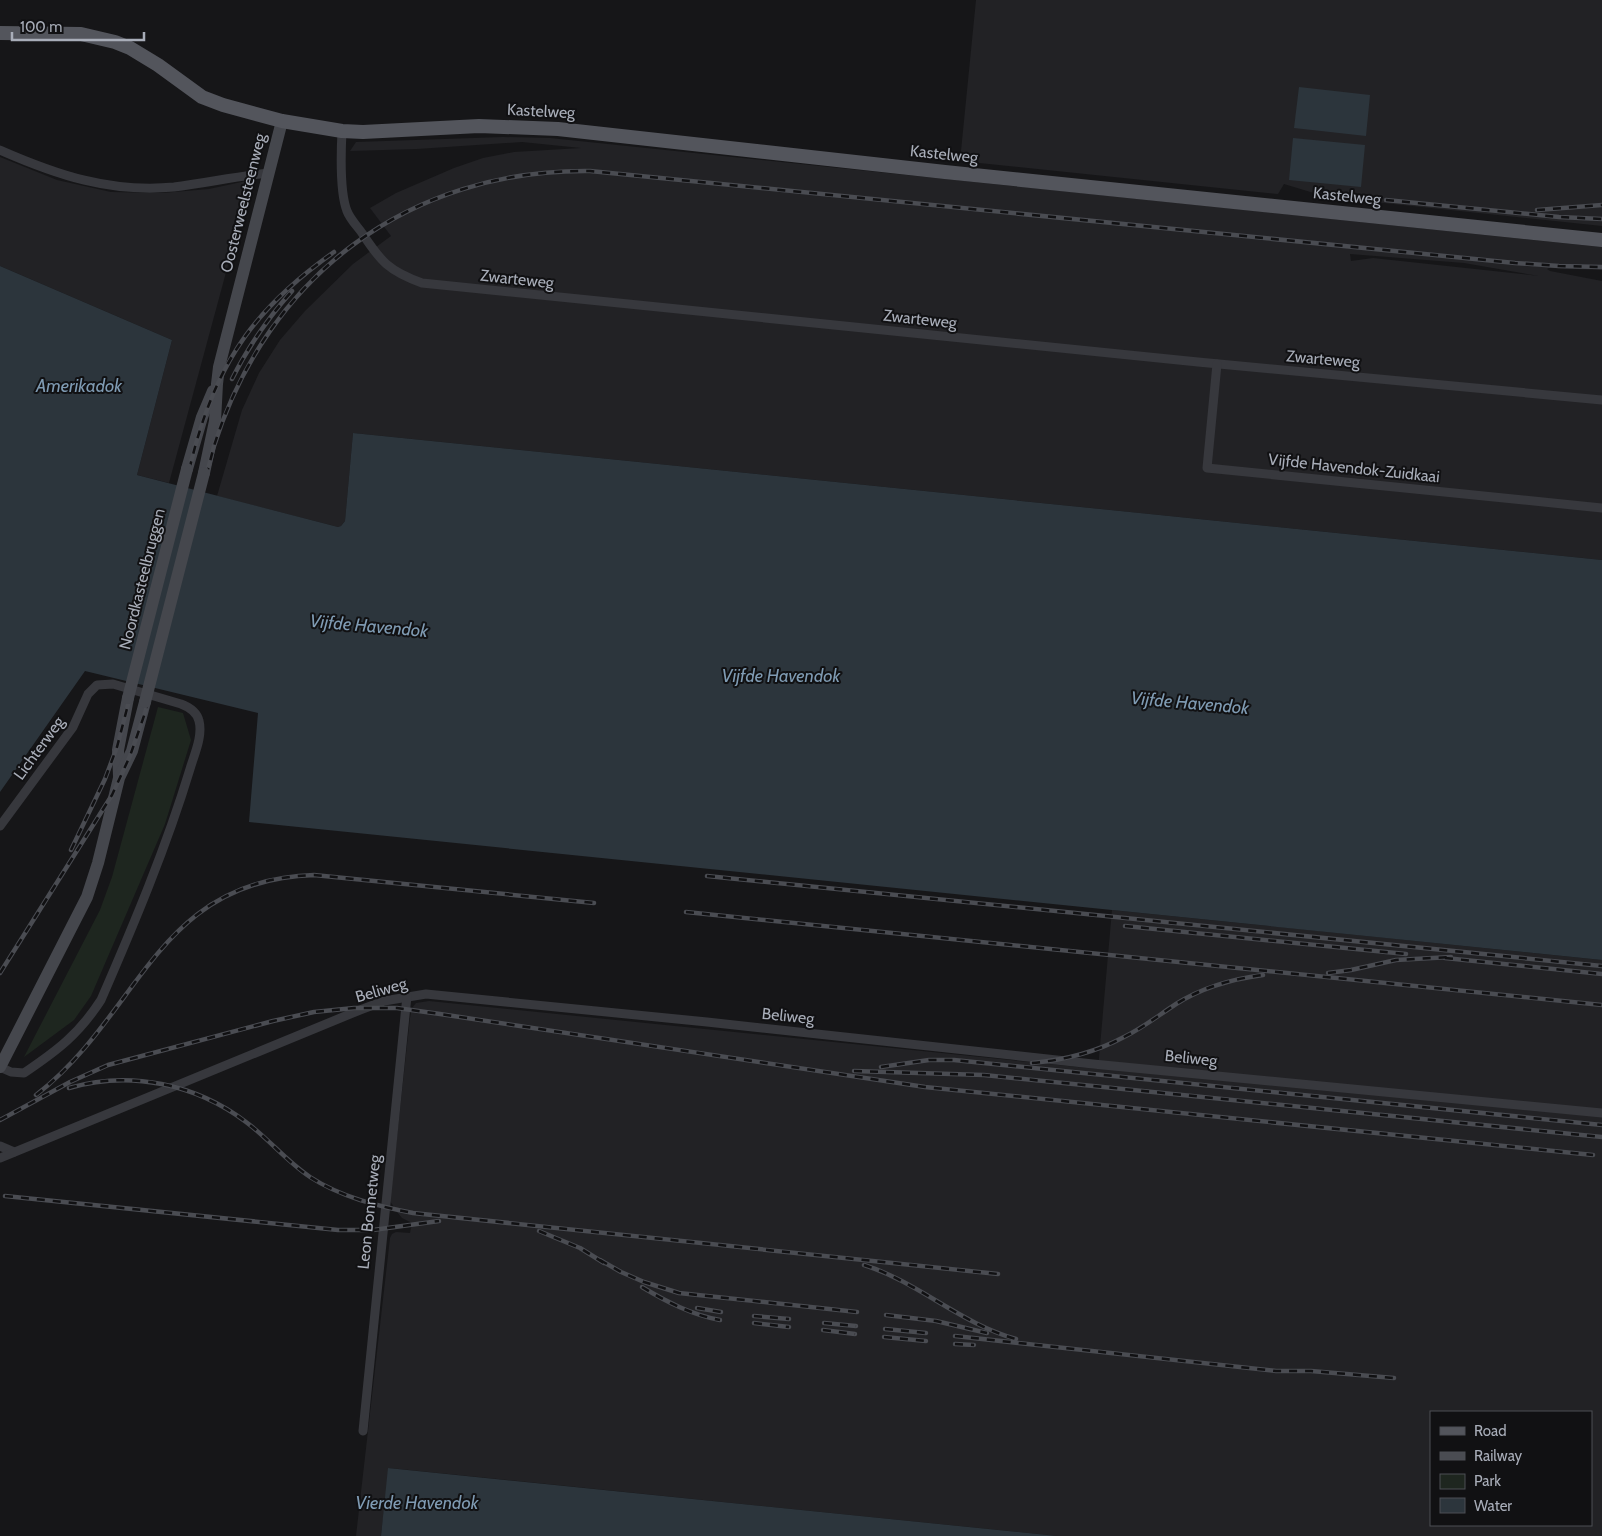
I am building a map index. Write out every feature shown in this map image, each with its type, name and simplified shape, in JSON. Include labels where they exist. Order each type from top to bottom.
[{"type":"main road","name":"Oosterweelsteenweg","points":[[0,33],[80,34],[115,42],[130,48],[158,65],[202,97],[223,105],[282,121],[219,367],[216,384],[215,421],[204,473]]},
{"type":"main road","name":"Kastelweg","points":[[282,121],[342,131],[363,132],[479,126],[558,129],[945,172],[1602,240]]},
{"type":"main road","name":"Oosterweelsteenweg","points":[[187,469],[202,417],[216,384]]},
{"type":"main road","name":"Noordkasteelbruggen","points":[[119,778],[118,750],[128,698],[187,469]]},
{"type":"main road","name":"Noordkasteelbruggen","points":[[119,778],[132,751],[204,473]]},
{"type":"main road","points":[[0,1067],[86,897],[98,864],[119,778]]},
{"type":"street","name":"Zwarteweg","points":[[342,131],[344,198],[347,213],[378,258],[404,277],[422,283],[1217,364],[1602,400]]},
{"type":"street","points":[[0,150],[43,168],[77,179],[126,188],[174,187],[269,173]]},
{"type":"street","name":"Vijfde Havendok-Zuidkaai","points":[[1217,364],[1207,468],[1602,508]]},
{"type":"street","name":"Lichterweg","points":[[0,826],[74,727],[88,694],[97,685],[113,684],[188,707],[199,721],[198,741],[170,830],[101,1000],[78,1032],[24,1073],[10,1072],[0,1067]]},
{"type":"street","name":"Beliweg","points":[[0,1158],[360,1010],[384,1001],[426,994],[717,1023],[1093,1064],[1602,1113]]},
{"type":"street","name":"Leon Bonnetweg","points":[[363,1431],[407,996]]},
{"type":"street","points":[[0,1146],[14,1152]]},
{"type":"shaded area","points":[[976,0],[1602,0],[1602,226],[1327,197],[1284,184],[1278,194],[960,161]]},
{"type":"shaded area","points":[[503,137],[550,138],[1602,247],[1602,270],[1547,269],[1602,281],[1602,560],[353,433],[345,521],[341,526],[338,527],[217,496],[242,410],[259,373],[280,340],[305,311],[353,264],[391,236],[370,208],[396,193],[454,168],[483,158],[514,152],[581,148],[522,142],[417,149],[350,151],[356,142]],"holes":[[[1350,254],[1464,263],[1539,276],[1373,258],[1351,261]]]},
{"type":"shaded area","points":[[0,157],[57,180],[111,192],[162,193],[209,189],[251,180],[169,483],[137,475],[172,340],[0,266]]},
{"type":"shaded area","points":[[1112,910],[1602,960],[1602,1536],[1057,1536],[389,1468],[381,1536],[356,1536],[390,1238],[396,1232],[410,1233],[412,1223],[402,1218],[390,1201],[410,1018],[412,1008],[416,1003],[429,1001],[1098,1069]]},
{"type":"green space","points":[[158,707],[183,713],[191,740],[165,824],[91,996],[74,1020],[24,1057],[100,910],[112,877]]},
{"type":"water","points":[[1299,87],[1370,95],[1366,136],[1294,128]]},
{"type":"water","points":[[1293,138],[1365,145],[1361,187],[1289,180]]},
{"type":"water","name":"Vijfde Havendok","points":[[0,266],[172,340],[137,475],[338,527],[345,521],[353,433],[1602,560],[1602,960],[249,822],[258,713],[85,671],[0,792]]},
{"type":"water","name":"Vierde Havendok","points":[[388,1468],[1057,1536],[381,1536]]},
{"type":"railway","points":[[0,973],[112,795],[130,756],[145,713],[214,446],[238,385],[270,331],[309,283],[355,244],[406,212],[463,189],[524,175],[590,171],[1515,263],[1602,267]]},
{"type":"railway","points":[[1386,200],[1559,217],[1602,219]]},
{"type":"railway","points":[[1537,210],[1602,205]]},
{"type":"railway","points":[[71,850],[105,779],[117,747],[195,447],[217,386],[245,336],[263,314],[307,272],[334,252]]},
{"type":"railway","points":[[232,379],[259,333],[292,291]]},
{"type":"railway","points":[[36,1095],[72,1062],[102,1027],[155,956],[184,925],[219,900],[261,883],[314,875],[594,903]]},
{"type":"railway","points":[[707,876],[1602,966]]},
{"type":"railway","points":[[686,912],[1602,1005]]},
{"type":"railway","points":[[1125,926],[1406,954]]},
{"type":"railway","points":[[1328,973],[1396,960],[1451,957]]},
{"type":"railway","points":[[1445,958],[1602,974]]},
{"type":"railway","points":[[1032,1063],[1056,1060],[1102,1047],[1138,1030],[1176,1004],[1207,988],[1229,981],[1263,975]]},
{"type":"railway","points":[[0,1120],[70,1082],[108,1065],[314,1012],[354,1008],[397,1008],[925,1087],[1593,1155]]},
{"type":"railway","points":[[881,1067],[929,1060],[954,1060],[1602,1125]]},
{"type":"railway","points":[[854,1071],[984,1075],[1602,1137]]},
{"type":"railway","points":[[69,1088],[115,1080],[162,1084],[184,1090],[206,1098],[227,1109],[246,1122],[293,1164],[322,1184],[360,1200],[413,1213],[998,1274]]},
{"type":"railway","points":[[5,1196],[338,1230],[373,1230],[439,1221]]},
{"type":"railway","points":[[539,1231],[580,1248],[604,1263]]},
{"type":"railway","points":[[600,1260],[644,1282],[679,1293],[857,1312]]},
{"type":"railway","points":[[864,1265],[884,1272],[977,1324],[1016,1339]]},
{"type":"railway","points":[[642,1287],[680,1307],[720,1320]]},
{"type":"railway","points":[[697,1308],[721,1312]]},
{"type":"railway","points":[[886,1315],[936,1321],[987,1333]]},
{"type":"railway","points":[[754,1316],[789,1319]]},
{"type":"railway","points":[[754,1323],[789,1327]]},
{"type":"railway","points":[[824,1323],[856,1326]]},
{"type":"railway","points":[[885,1329],[926,1333]]},
{"type":"railway","points":[[823,1330],[855,1334]]},
{"type":"railway","points":[[955,1336],[1276,1371],[1311,1371],[1394,1378]]},
{"type":"railway","points":[[884,1337],[926,1341]]},
{"type":"railway","points":[[955,1344],[974,1345]]},
{"type":"water label","name":"Amerikadok","points":[[79,386]]}]
